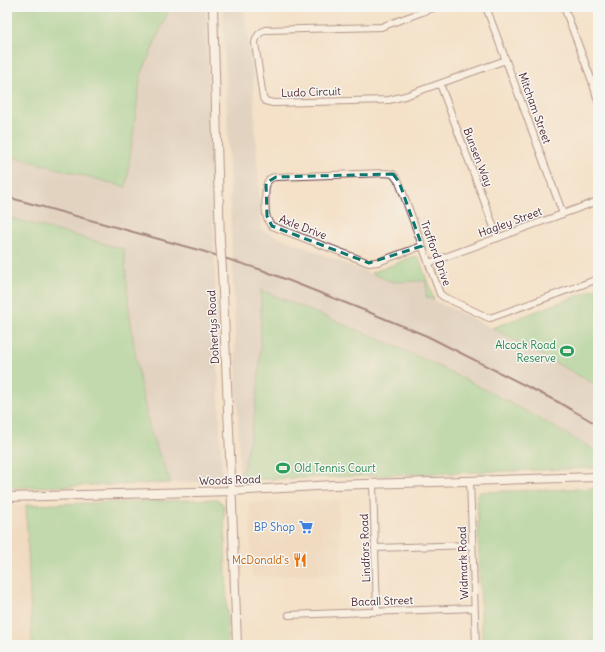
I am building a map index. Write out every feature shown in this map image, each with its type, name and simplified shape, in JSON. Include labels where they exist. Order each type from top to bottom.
[{"type":"main road","name":"Dohertys Road","points":[[213,7],[220,242],[232,491],[237,645]]},
{"type":"main road","name":"Woods Road","points":[[7,497],[232,491],[373,484],[598,478]]},
{"type":"street","name":"Ludo Circuit","points":[[436,7],[381,27],[265,30],[257,35],[255,43],[264,100],[269,103],[389,100],[405,96],[506,60]]},
{"type":"street","points":[[564,7],[597,97]]},
{"type":"street","name":"Mitcham Street","points":[[487,8],[563,214]]},
{"type":"street","name":"Bunsen Way","points":[[440,84],[498,238]]},
{"type":"street","name":"Trafford Drive","points":[[393,174],[399,182],[438,289],[442,295],[489,318],[598,279]]},
{"type":"street","name":"Axle Drive","points":[[393,174],[273,177],[268,181],[266,186],[267,220],[272,226],[368,263],[378,262],[422,246]]},
{"type":"street","name":"Hagley Street","points":[[429,263],[598,201]]},
{"type":"street","name":"Widmark Road","points":[[470,481],[476,645]]},
{"type":"street","name":"Lindfors Road","points":[[373,484],[377,611]]},
{"type":"street","points":[[374,548],[472,545]]},
{"type":"street","name":"Bacall Street","points":[[289,615],[474,608]]},
{"type":"highlighted area","points":[[393,174],[399,182],[422,246],[369,263],[272,226],[267,216],[266,183],[276,177]]},
{"type":"shaded area","points":[[170,7],[206,7],[222,481],[171,483],[150,431],[136,360],[129,308],[124,249],[7,217],[7,155],[126,186],[141,75]]},
{"type":"shaded area","points":[[223,7],[244,7],[253,80],[261,230],[392,282],[426,281],[427,297],[492,328],[598,386],[598,452],[549,423],[429,361],[261,290],[260,348],[256,402],[244,468],[240,473]]},
{"type":"shaded area","points":[[338,500],[341,574],[252,577],[249,503]]},
{"type":"shaded area","points":[[7,505],[26,505],[32,645],[7,645]]},
{"type":"green space","points":[[7,7],[170,7],[141,75],[126,187],[7,155]]},
{"type":"green space","points":[[7,217],[124,249],[129,308],[136,360],[150,431],[171,483],[7,488]]},
{"type":"green space","points":[[415,256],[419,258],[434,300],[426,297],[426,281],[392,282],[371,273]]},
{"type":"green space","name":"Alcock Road Reserve","points":[[598,288],[598,386],[492,328]]},
{"type":"green space","points":[[261,290],[363,332],[490,392],[598,452],[598,468],[243,480],[240,477],[240,473],[244,468],[258,387]]},
{"type":"green space","points":[[598,488],[598,645],[482,645],[477,495],[480,492]]},
{"type":"green space","points":[[217,499],[224,505],[228,645],[32,645],[26,505]]},
{"type":"railway","points":[[7,197],[202,251],[262,270],[427,336],[560,403],[598,425]]},
{"type":"place","name":"Alcock Road Reserve","points":[[567,351]]},
{"type":"place","name":"Old Tennis Court","points":[[283,468]]},
{"type":"place","name":"BP Shop","points":[[306,527]]},
{"type":"place","name":"McDonald's","points":[[300,560]]}]
